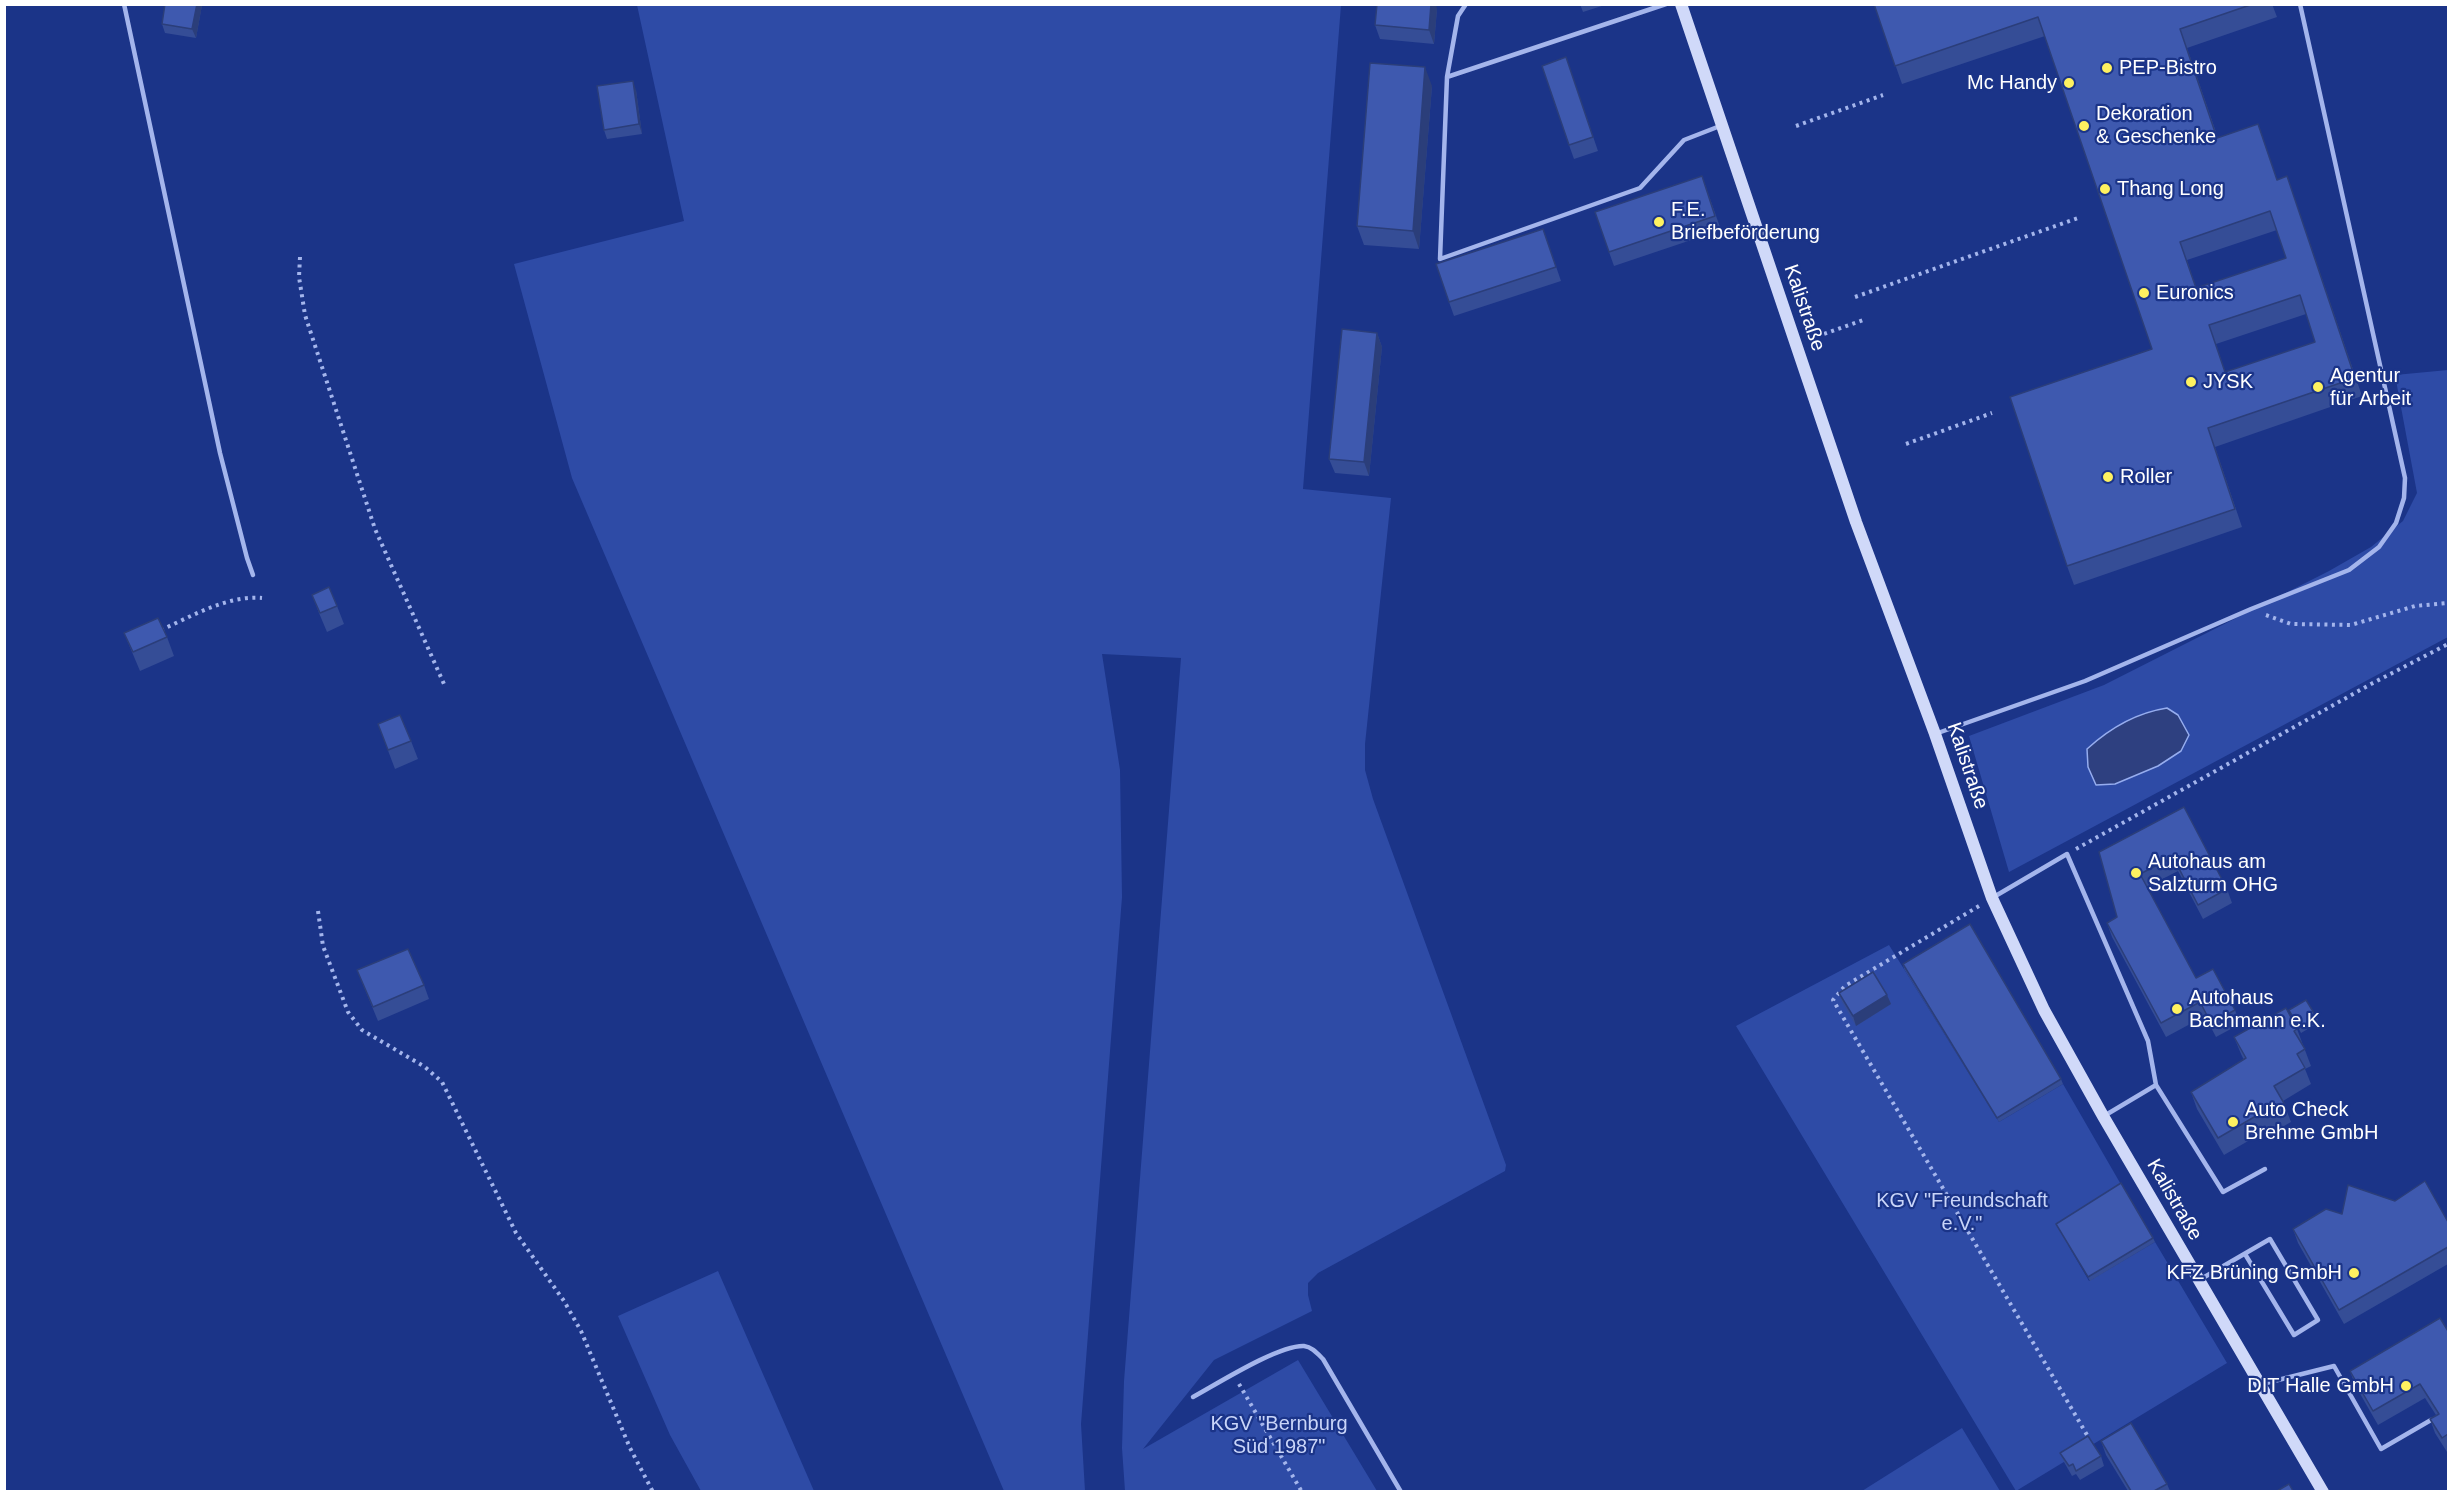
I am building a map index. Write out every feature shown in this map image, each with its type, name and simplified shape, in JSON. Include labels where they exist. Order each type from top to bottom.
[{"type":"street","name":"Kalistraße","points":[[1681,4],[1856,522],[1935,734],[1992,898],[2044,1010],[2103,1116],[2322,1491]]},
{"type":"lane","points":[[124,4],[220,453],[247,558],[254,575]]},
{"type":"lane","points":[[1466,4],[1458,16],[1447,77],[1440,259],[1640,188],[1683,140],[1722,126]]},
{"type":"lane","points":[[1447,77],[1666,4]]},
{"type":"lane","points":[[1935,734],[2085,681],[2251,609],[2349,570],[2379,547],[2396,523],[2404,498],[2405,478],[2300,4]]},
{"type":"lane","points":[[1992,898],[2067,854],[2148,1041],[2156,1085],[2223,1192],[2265,1169]]},
{"type":"lane","points":[[2103,1116],[2156,1085]]},
{"type":"lane","points":[[2199,1281],[2270,1239],[2318,1320],[2294,1335],[2245,1254]]},
{"type":"lane","points":[[1193,1397],[1258,1362],[1288,1349],[1302,1346],[1311,1348],[1323,1359],[1401,1491]]},
{"type":"lane","points":[[2260,1385],[2334,1366],[2381,1449],[2431,1420]]},
{"type":"path","points":[[1796,126],[1883,95]]},
{"type":"path","points":[[1855,297],[2081,217]]},
{"type":"path","points":[[300,257],[299,277],[305,315],[375,529],[444,684]]},
{"type":"path","points":[[1796,344],[1863,320]]},
{"type":"path","points":[[1905,444],[1992,413]]},
{"type":"path","points":[[160,630],[212,608],[249,597],[262,598]]},
{"type":"path","points":[[2251,609],[2291,624],[2351,625],[2415,606],[2448,603]]},
{"type":"path","points":[[2067,854],[2371,684],[2448,644]]},
{"type":"path","points":[[1992,898],[1845,986],[1833,1000],[2087,1435]]},
{"type":"path","points":[[318,911],[323,946],[348,1012],[362,1030],[425,1066],[442,1082],[516,1233],[564,1301],[581,1332],[630,1448],[653,1491]]},
{"type":"path","points":[[1234,1375],[1302,1491]]},
{"type":"green space","name":"KGV \"Bernburg Süd 1987\"","points":[[637,5],[1341,5],[1303,489],[1391,498],[1365,744],[1365,770],[1373,799],[1506,1165],[1505,1171],[1318,1273],[1308,1283],[1312,1311],[1214,1360],[1143,1449],[1298,1360],[1377,1491],[1125,1491],[1122,1448],[1124,1381],[1181,658],[1102,654],[1120,770],[1122,897],[1081,1424],[1085,1491],[1004,1491],[572,478],[514,264],[684,221]]},
{"type":"green space","points":[[2448,370],[2448,637],[2009,872],[1969,736],[2104,685],[2329,571],[2371,547],[2403,521],[2417,493],[2395,375]]},
{"type":"green space","name":"KGV \"Freundschaft e.V.\"","points":[[1889,945],[1999,1122],[2063,1084],[2123,1188],[2068,1245],[2089,1281],[2155,1242],[2227,1363],[2016,1491],[1736,1026]]},
{"type":"green space","points":[[718,1271],[814,1491],[701,1491],[670,1435],[618,1316]]},
{"type":"green space","points":[[1962,1428],[2000,1491],[1862,1491]]},
{"type":"shaded area","points":[[2167,708],[2178,715],[2189,735],[2181,751],[2158,766],[2115,784],[2096,785],[2088,767],[2087,749],[2124,722],[2155,710]]},
{"type":"building","points":[[165,4],[197,4],[192,29],[162,24]]},
{"type":"building","points":[[1377,4],[1431,4],[1429,30],[1375,25]]},
{"type":"building","points":[[1874,4],[2253,4],[2180,29],[2217,138],[2258,124],[2277,180],[2287,176],[2355,378],[2208,428],[2235,509],[2067,566],[2010,397],[2152,349],[2038,17],[1895,66]],"holes":[[[2270,211],[2286,258],[2196,288],[2180,242]],[[2300,295],[2315,342],[2225,372],[2209,325]]]},
{"type":"building","points":[[1566,57],[1593,137],[1569,145],[1542,66]]},
{"type":"building","points":[[1370,63],[1425,67],[1413,231],[1357,226]]},
{"type":"building","points":[[633,81],[639,124],[604,130],[597,86]]},
{"type":"building","points":[[1702,176],[1715,216],[1609,252],[1595,212]]},
{"type":"building","points":[[1543,229],[1556,267],[1449,302],[1436,264]]},
{"type":"building","points":[[1342,329],[1377,333],[1364,462],[1329,459]]},
{"type":"building","points":[[329,587],[337,606],[320,613],[312,595]]},
{"type":"building","points":[[158,618],[167,637],[133,652],[124,633]]},
{"type":"building","points":[[400,715],[411,741],[388,750],[378,724]]},
{"type":"building","points":[[2184,807],[2227,889],[2198,905],[2173,857],[2140,874],[2196,978],[2213,969],[2235,1010],[2211,1023],[2200,1002],[2161,1023],[2107,923],[2117,917],[2099,852]]},
{"type":"building","points":[[1970,924],[2061,1079],[1997,1118],[1903,964]]},
{"type":"building","points":[[408,949],[424,985],[373,1007],[357,970]]},
{"type":"building","points":[[1873,972],[1887,995],[1853,1016],[1839,993]]},
{"type":"building","points":[[2306,1000],[2317,1018],[2299,1028],[2289,1010]]},
{"type":"building","points":[[2286,1008],[2297,1029],[2294,1031],[2305,1049],[2297,1054],[2305,1068],[2274,1086],[2285,1105],[2270,1114],[2268,1109],[2218,1138],[2191,1092],[2246,1058],[2234,1037]]},
{"type":"building","points":[[2425,1181],[2448,1222],[2448,1247],[2339,1310],[2293,1229],[2326,1209],[2342,1214],[2348,1185],[2395,1201]]},
{"type":"building","points":[[2121,1183],[2153,1238],[2088,1277],[2056,1224]]},
{"type":"building","points":[[2440,1318],[2448,1331],[2448,1434],[2442,1438],[2430,1419],[2439,1414],[2420,1384],[2373,1411],[2350,1371]]},
{"type":"building","points":[[2131,1423],[2167,1484],[2154,1491],[2131,1491],[2101,1441]]},
{"type":"building","points":[[2088,1436],[2101,1456],[2076,1471],[2073,1464],[2069,1466],[2060,1453]]},
{"type":"building","points":[[2289,1484],[2293,1491],[2277,1491]]},
{"type":"place","name":"PEP-Bistro","points":[[2107,68]]},
{"type":"place","name":"Mc Handy","points":[[2069,83]]},
{"type":"place","name":"Dekoration & Geschenke","points":[[2084,126]]},
{"type":"place","name":"Thang Long","points":[[2105,189]]},
{"type":"place","name":"F.E. Briefbeförderung","points":[[1659,222]]},
{"type":"place","name":"Euronics","points":[[2144,293]]},
{"type":"place","name":"JYSK","points":[[2191,382]]},
{"type":"place","name":"Agentur für Arbeit","points":[[2318,387]]},
{"type":"place","name":"Roller","points":[[2108,477]]},
{"type":"place","name":"Autohaus am Salzturm OHG","points":[[2136,873]]},
{"type":"place","name":"Autohaus Bachmann e.K.","points":[[2177,1009]]},
{"type":"place","name":"Auto Check Brehme GmbH","points":[[2233,1122]]},
{"type":"place","name":"KFZ Brüning GmbH","points":[[2354,1273]]},
{"type":"place","name":"DIT Halle GmbH","points":[[2406,1386]]}]
